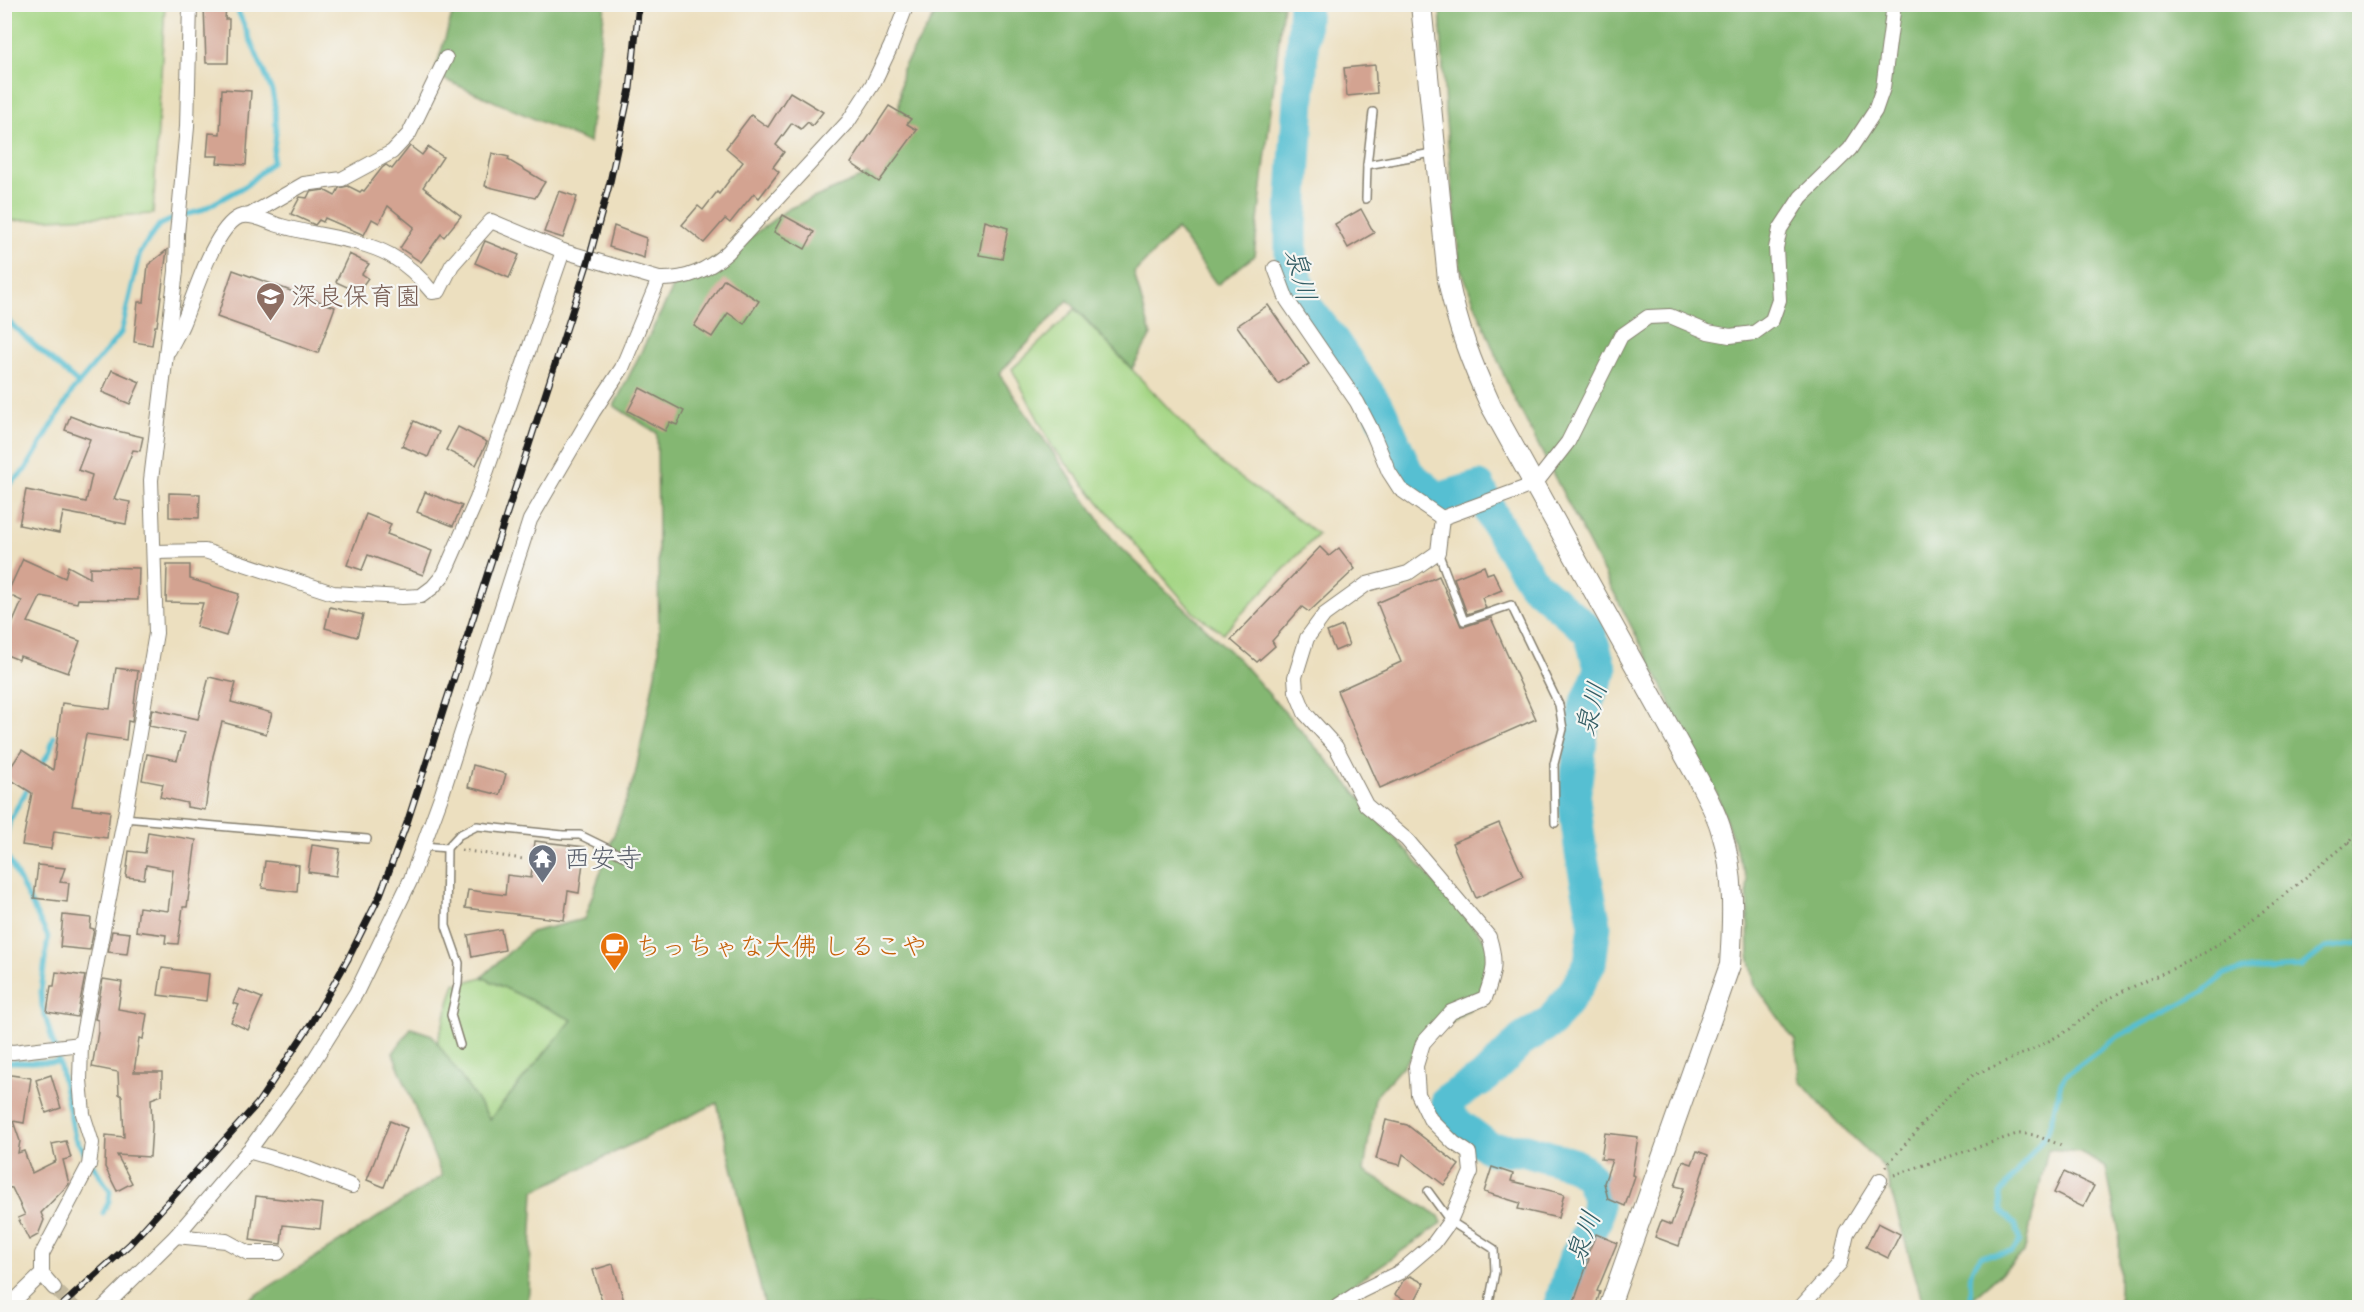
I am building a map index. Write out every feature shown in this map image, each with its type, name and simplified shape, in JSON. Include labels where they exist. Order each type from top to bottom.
[{"type":"street","points":[[54,1288],[42,1274],[42,1254],[89,1165],[92,1143],[83,1114],[80,1080],[81,1044],[156,633],[152,480],[176,271],[177,234],[187,127],[190,4]]},
{"type":"street","points":[[250,215],[281,226],[374,248],[390,255],[410,269],[432,292],[439,291],[452,265],[491,221],[563,251],[659,279],[671,280],[688,276],[711,267],[728,252],[848,122],[874,82],[907,4]]},
{"type":"street","points":[[1421,4],[1448,280],[1457,324],[1491,406],[1698,778],[1721,829],[1731,873],[1733,918],[1730,965],[1609,1308]]},
{"type":"street","points":[[1442,518],[1534,484],[1568,442],[1622,336],[1648,317],[1670,316],[1708,332],[1730,336],[1754,333],[1772,320],[1779,300],[1776,248],[1780,230],[1801,197],[1850,149],[1875,111],[1883,88],[1894,4]]},
{"type":"street","points":[[165,357],[181,327],[217,242],[226,229],[239,217],[250,215],[304,184],[342,179],[392,152],[409,134],[446,58]]},
{"type":"street","points":[[154,552],[205,551],[333,593],[421,596],[444,574],[477,499],[563,251]]},
{"type":"street","points":[[1275,268],[1287,300],[1357,402],[1389,472],[1400,489],[1442,518]]},
{"type":"street","points":[[103,1308],[176,1236],[248,1151],[309,1068],[356,993],[411,879],[442,794],[530,520],[593,412],[622,368],[659,279]]},
{"type":"street","points":[[1335,1308],[1361,1291],[1400,1272],[1434,1243],[1450,1221],[1471,1172],[1469,1154],[1454,1143],[1430,1119],[1418,1094],[1416,1066],[1423,1043],[1451,1012],[1485,998],[1494,974],[1494,954],[1489,937],[1407,840],[1366,805],[1336,747],[1305,713],[1296,691],[1295,677],[1307,638],[1324,615],[1367,584],[1408,573],[1438,552],[1442,518]]},
{"type":"street","points":[[4,1051],[13,1053],[81,1044]]},
{"type":"street","points":[[248,1151],[303,1167],[352,1186]]},
{"type":"street","points":[[1800,1308],[1840,1263],[1847,1233],[1881,1180]]},
{"type":"street","points":[[176,1236],[226,1241],[248,1253],[278,1253]]},
{"type":"street","points":[[7,1308],[42,1274]]},
{"type":"lane","points":[[1366,199],[1373,112]]},
{"type":"lane","points":[[1367,165],[1435,152]]},
{"type":"lane","points":[[1438,552],[1464,621],[1511,605],[1559,705],[1563,729],[1554,764],[1555,823]]},
{"type":"lane","points":[[124,818],[367,838]]},
{"type":"lane","points":[[460,1045],[451,1015],[459,984],[459,963],[446,926],[447,848],[459,835],[477,826],[580,835],[629,859]]},
{"type":"lane","points":[[423,846],[447,848]]},
{"type":"lane","points":[[1428,1191],[1450,1221],[1494,1249],[1495,1272],[1488,1308]]},
{"type":"path","points":[[1881,1180],[1884,1167],[1919,1126],[1947,1097],[1972,1076],[2040,1046],[2070,1029],[2100,1004],[2119,993],[2193,959],[2228,938],[2349,842],[2360,829]]},
{"type":"path","points":[[2349,842],[2360,846]]},
{"type":"path","points":[[447,848],[523,859]]},
{"type":"path","points":[[1881,1180],[2020,1133],[2034,1135],[2061,1145]]},
{"type":"green space","points":[[5,4],[165,5],[153,214],[7,221],[5,219]]},
{"type":"green space","points":[[455,5],[605,5],[589,143],[434,75]]},
{"type":"green space","points":[[941,5],[1283,5],[1254,256],[1217,285],[1177,229],[1134,273],[1151,335],[1132,369],[1068,300],[999,374],[1113,540],[1240,661],[1492,948],[1485,998],[1423,1043],[1375,1097],[1364,1171],[1439,1216],[1442,1223],[1321,1307],[765,1307],[717,1103],[534,1191],[528,1307],[236,1308],[442,1176],[393,1053],[411,1028],[432,1035],[490,1119],[572,1020],[482,977],[531,932],[584,919],[635,775],[659,654],[657,433],[614,406],[678,278],[730,252],[788,209],[886,167],[898,118],[902,69]]},
{"type":"green space","points":[[1440,5],[2359,5],[2359,1307],[2119,1307],[2119,1232],[2106,1168],[2080,1152],[2048,1149],[2024,1253],[1962,1307],[1924,1307],[1884,1167],[1831,1116],[1800,1081],[1795,1041],[1755,985],[1749,955],[1747,880],[1716,792],[1686,742],[1668,698],[1509,388],[1460,267],[1445,111]]},
{"type":"green space","points":[[1075,309],[1220,463],[1318,534],[1223,633],[1193,612],[1053,448],[1012,369]]},
{"type":"green space","points":[[482,977],[573,1020],[490,1119],[436,1047],[455,983],[459,984]]},
{"type":"building","points":[[204,5],[226,6],[225,19],[229,19],[228,63],[206,63]]},
{"type":"building","points":[[1375,65],[1377,93],[1347,96],[1344,68]]},
{"type":"building","points":[[222,89],[251,91],[246,165],[217,163],[218,156],[207,156],[209,133],[220,134]]},
{"type":"building","points":[[790,92],[823,112],[812,126],[808,122],[801,129],[792,123],[776,145],[784,152],[773,167],[779,172],[759,198],[754,193],[730,223],[725,219],[704,243],[682,225],[698,206],[703,210],[717,192],[719,194],[743,162],[726,148],[751,115],[768,127]]},
{"type":"building","points":[[889,106],[911,119],[907,124],[917,130],[879,182],[851,163]]},
{"type":"building","points":[[410,146],[422,155],[428,147],[443,157],[423,187],[461,216],[444,237],[441,234],[421,262],[400,248],[414,227],[388,206],[379,223],[372,219],[364,235],[325,218],[323,222],[319,220],[315,225],[291,214],[300,197],[307,198],[310,192],[324,190],[335,196],[339,188],[348,186],[360,192],[364,191],[382,168],[386,165],[392,169]]},
{"type":"building","points":[[492,153],[509,157],[508,160],[545,182],[535,198],[485,186]]},
{"type":"building","points":[[559,191],[577,197],[563,238],[544,232]]},
{"type":"building","points":[[1361,209],[1374,233],[1348,248],[1335,224]]},
{"type":"building","points":[[783,215],[814,232],[805,249],[774,232]]},
{"type":"building","points":[[985,221],[1008,228],[1002,259],[979,255]]},
{"type":"building","points":[[614,226],[646,238],[644,258],[609,247]]},
{"type":"building","points":[[485,241],[519,255],[509,278],[475,263]]},
{"type":"building","points":[[167,250],[157,326],[155,326],[152,345],[134,342],[138,302],[144,302],[148,265]]},
{"type":"building","points":[[349,254],[369,264],[362,274],[368,278],[358,292],[336,282]]},
{"type":"building","points":[[233,270],[335,307],[318,353],[217,317]]},
{"type":"building","points":[[724,279],[759,301],[744,324],[728,313],[712,337],[694,326]]},
{"type":"building","points":[[1268,305],[1309,364],[1278,384],[1237,326]]},
{"type":"building","points":[[112,370],[140,382],[130,404],[102,392]]},
{"type":"building","points":[[640,388],[684,411],[677,425],[670,422],[665,431],[628,411]]},
{"type":"building","points":[[70,416],[96,426],[143,437],[140,451],[133,450],[114,499],[130,502],[126,524],[63,512],[59,533],[19,525],[26,490],[86,502],[92,475],[78,470],[90,439],[65,430]]},
{"type":"building","points":[[414,421],[439,432],[428,457],[402,446]]},
{"type":"building","points":[[458,427],[487,442],[476,465],[446,450]]},
{"type":"building","points":[[425,492],[462,506],[453,526],[417,512]]},
{"type":"building","points":[[169,493],[200,494],[199,518],[169,517]]},
{"type":"building","points":[[366,514],[391,524],[387,534],[432,551],[423,575],[368,555],[362,570],[347,565]]},
{"type":"building","points":[[1320,547],[1329,556],[1339,548],[1355,569],[1309,612],[1302,607],[1272,641],[1275,646],[1257,662],[1231,640]]},
{"type":"building","points":[[23,559],[65,578],[68,566],[90,578],[90,567],[139,568],[138,600],[78,599],[77,603],[41,596],[28,622],[80,641],[68,673],[20,656],[19,660],[4,654],[4,643],[22,601],[7,594]]},
{"type":"building","points":[[167,565],[190,565],[190,579],[239,594],[226,636],[196,627],[203,603],[166,602]]},
{"type":"building","points":[[1484,566],[1487,574],[1493,572],[1502,590],[1482,598],[1486,608],[1467,614],[1454,578]]},
{"type":"building","points":[[1439,576],[1461,626],[1491,618],[1536,719],[1380,788],[1337,691],[1401,662],[1377,603]]},
{"type":"building","points":[[330,607],[363,615],[357,637],[325,628]]},
{"type":"building","points":[[1342,626],[1349,645],[1335,651],[1327,632]]},
{"type":"building","points":[[116,668],[138,671],[132,722],[128,721],[126,740],[86,734],[72,806],[110,811],[107,838],[54,831],[51,849],[22,845],[32,793],[5,776],[22,750],[53,770],[62,703],[110,709]]},
{"type":"building","points":[[209,677],[236,683],[231,702],[272,713],[266,734],[222,722],[213,756],[205,810],[187,807],[187,803],[160,797],[163,784],[142,780],[147,754],[177,760],[185,733],[149,726],[152,709],[198,719]]},
{"type":"building","points":[[473,765],[506,774],[500,795],[468,787]]},
{"type":"building","points":[[1499,823],[1523,876],[1476,898],[1452,843]]},
{"type":"building","points":[[148,832],[196,840],[187,907],[183,907],[178,944],[165,943],[166,935],[136,931],[139,907],[168,911],[173,870],[146,865],[144,879],[126,877],[129,851],[145,853]]},
{"type":"building","name":"西安寺","points":[[535,841],[585,847],[579,893],[568,891],[564,920],[465,908],[468,890],[505,895],[507,875],[531,878]]},
{"type":"building","points":[[312,845],[340,849],[336,876],[308,872]]},
{"type":"building","points":[[265,861],[299,865],[297,892],[262,888]]},
{"type":"building","points":[[38,865],[65,868],[60,882],[69,883],[67,902],[34,898]]},
{"type":"building","points":[[63,915],[91,918],[90,928],[94,929],[90,950],[60,947]]},
{"type":"building","points":[[501,929],[505,950],[472,957],[468,935]]},
{"type":"building","points":[[112,931],[130,933],[127,954],[108,952]]},
{"type":"building","points":[[162,968],[209,974],[206,1001],[158,995]]},
{"type":"building","points":[[56,972],[85,976],[77,1017],[47,1012],[51,986],[54,986]]},
{"type":"building","points":[[103,979],[122,982],[118,1009],[147,1014],[143,1039],[139,1038],[134,1072],[162,1072],[162,1095],[151,1099],[150,1157],[117,1155],[132,1183],[117,1191],[105,1167],[106,1135],[124,1137],[118,1072],[92,1067],[98,1032],[98,1020],[95,1019]]},
{"type":"building","points":[[239,989],[262,998],[248,1030],[231,1022],[239,1005],[233,1003]]},
{"type":"building","points":[[4,1074],[31,1078],[24,1123],[13,1121],[20,1141],[18,1153],[24,1151],[32,1173],[56,1161],[52,1144],[66,1141],[71,1158],[63,1160],[69,1184],[41,1213],[44,1220],[38,1235],[29,1240],[18,1218],[25,1215],[12,1188],[4,1187]]},
{"type":"building","points":[[51,1075],[61,1108],[46,1113],[36,1080]]},
{"type":"building","points":[[1386,1120],[1407,1125],[1459,1165],[1444,1185],[1403,1154],[1400,1165],[1376,1159]]},
{"type":"building","points":[[390,1121],[407,1128],[384,1187],[367,1180]]},
{"type":"building","points":[[1605,1133],[1638,1137],[1632,1175],[1635,1176],[1625,1206],[1608,1199],[1604,1183],[1612,1160],[1601,1159]]},
{"type":"building","points":[[1697,1151],[1708,1155],[1679,1246],[1655,1237],[1661,1221],[1671,1225],[1684,1188],[1675,1186],[1683,1161],[1692,1164]]},
{"type":"building","points":[[1492,1167],[1513,1174],[1511,1181],[1564,1194],[1558,1218],[1518,1209],[1520,1203],[1484,1192]]},
{"type":"building","points":[[2064,1172],[2094,1186],[2083,1207],[2054,1193]]},
{"type":"building","points":[[256,1196],[323,1204],[320,1229],[283,1225],[281,1244],[250,1240]]},
{"type":"building","points":[[1878,1223],[1900,1234],[1888,1258],[1866,1247]]},
{"type":"building","points":[[1596,1234],[1617,1243],[1597,1291],[1600,1292],[1595,1308],[1572,1308],[1589,1259],[1586,1258]]},
{"type":"building","points":[[613,1264],[626,1308],[604,1308],[593,1270]]},
{"type":"building","points":[[1410,1276],[1424,1283],[1413,1304],[1395,1295],[1403,1281]]},
{"type":"waterway","points":[[4,490],[26,469],[73,390],[121,333],[140,252],[159,225],[200,211],[247,185],[272,162],[276,134],[272,91],[235,4]]},
{"type":"waterway","name":"泉川","points":[[1305,4],[1291,226],[1291,256],[1302,301],[1333,341],[1381,412],[1408,474],[1438,499],[1479,487],[1494,519],[1533,583],[1589,631],[1601,670],[1585,707],[1574,799],[1581,853],[1595,925],[1590,963],[1576,989],[1551,1022],[1523,1039],[1485,1077],[1447,1100],[1447,1116],[1491,1149],[1526,1150],[1575,1165],[1589,1176],[1598,1196],[1596,1219],[1574,1260],[1559,1308]]},
{"type":"waterway","points":[[4,316],[79,384]]},
{"type":"waterway","points":[[39,768],[49,753],[54,737]]},
{"type":"waterway","points":[[4,844],[10,820],[30,784]]},
{"type":"waterway","points":[[4,850],[48,937],[41,991],[42,1006],[59,1062],[75,1138],[110,1191],[109,1201],[103,1213]]},
{"type":"waterway","points":[[1965,1308],[1970,1299],[1972,1269],[1981,1256],[2012,1252],[2020,1241],[2016,1226],[2001,1210],[2000,1194],[2048,1132],[2061,1083],[2066,1075],[2117,1037],[2203,992],[2225,974],[2244,970],[2301,967],[2325,948],[2360,943]]},
{"type":"waterway","points":[[4,1062],[59,1062]]},
{"type":"tunnel","points":[[54,1288],[75,1308]]},
{"type":"railway","points":[[59,1308],[130,1244],[258,1103],[312,1022],[348,959],[380,895],[407,823],[589,259],[610,182],[630,89],[639,4]]},
{"type":"place","name":"深良保育園","points":[[270,322]]},
{"type":"place","name":"西安寺","points":[[543,884]]},
{"type":"place","name":"ちっちゃな大佛 しるこや","points":[[614,972]]}]
